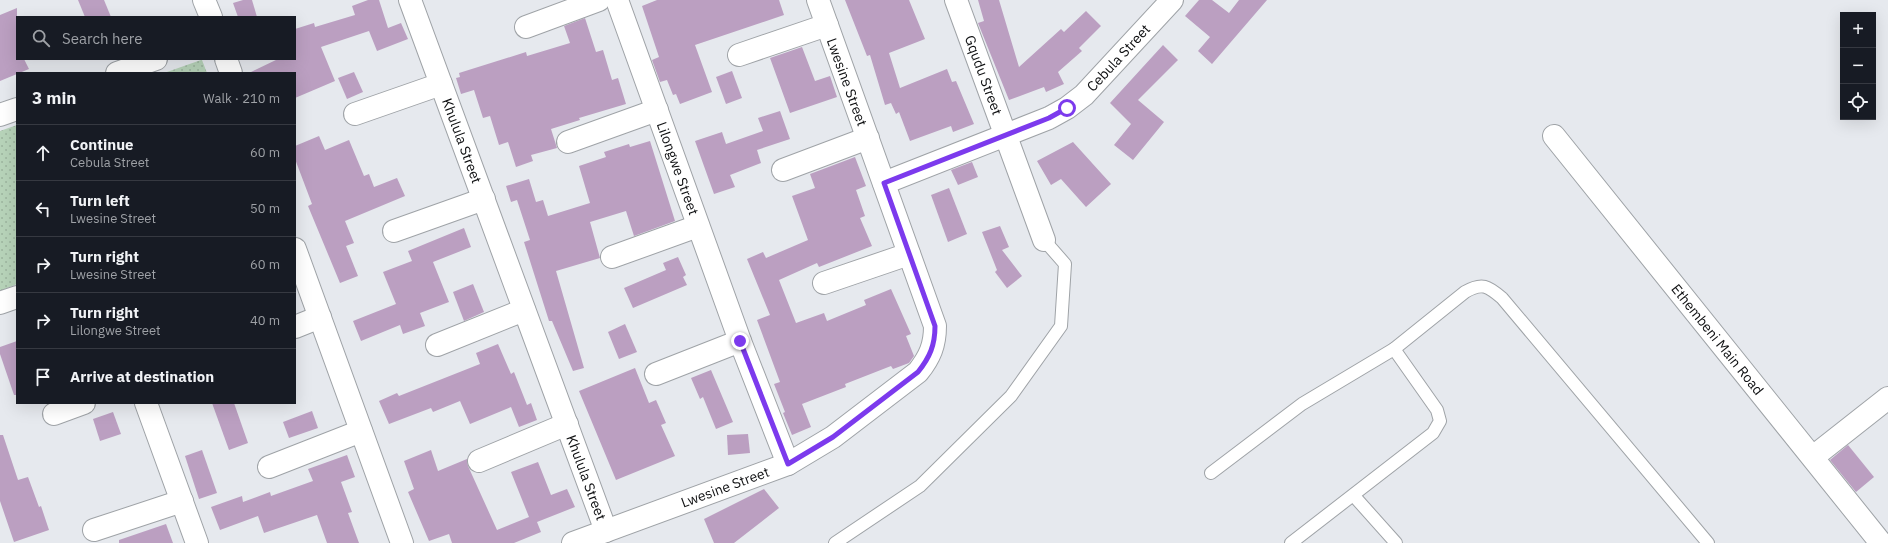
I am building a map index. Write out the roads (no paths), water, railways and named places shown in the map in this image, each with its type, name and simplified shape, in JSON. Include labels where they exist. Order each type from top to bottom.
[{"type":"street","points":[[204,0],[211,16]]},
{"type":"street","name":"Khulula Street","points":[[410,0],[606,532]]},
{"type":"street","points":[[526,27],[599,0]]},
{"type":"street","name":"Lilongwe Street","points":[[617,0],[740,341],[788,464]]},
{"type":"street","name":"Lwesine Street","points":[[573,543],[788,464],[833,437],[918,372],[928,359],[934,345],[935,326],[818,0]]},
{"type":"street","name":"Gqudu Street","points":[[956,0],[1044,240]]},
{"type":"street","name":"Cebula Street","points":[[884,183],[1005,134],[1049,118],[1067,108],[1084,95],[1172,0]]},
{"type":"street","name":"Lwesine Street","points":[[739,55],[827,25]]},
{"type":"street","points":[[120,72],[153,60]]},
{"type":"street","points":[[226,60],[231,72]]},
{"type":"street","name":"Khulula Street","points":[[355,114],[441,84]]},
{"type":"street","points":[[0,115],[16,109]]},
{"type":"street","name":"Lilongwe Street","points":[[568,142],[657,110]]},
{"type":"street","name":"Ethembeni Main Road","points":[[1554,136],[1881,543]]},
{"type":"street","name":"Lwesine Street","points":[[783,170],[868,138]]},
{"type":"street","name":"Khulula Street","points":[[394,231],[484,199]]},
{"type":"street","name":"Lilongwe Street","points":[[612,258],[698,226]]},
{"type":"street","points":[[296,252],[402,543]]},
{"type":"street","points":[[824,282],[909,254]]},
{"type":"street","points":[[0,303],[16,297]]},
{"type":"street","points":[[437,345],[524,310]]},
{"type":"street","points":[[296,327],[320,317]]},
{"type":"street","points":[[656,374],[740,341]]},
{"type":"street","points":[[1813,457],[1888,398]]},
{"type":"street","points":[[54,414],[81,404]]},
{"type":"street","points":[[146,404],[197,543]]},
{"type":"street","name":"Khulula Street","points":[[479,461],[567,424]]},
{"type":"street","points":[[269,466],[362,431]]},
{"type":"street","points":[[94,530],[182,501]]},
{"type":"lane","points":[[835,543],[920,486],[1011,396],[1061,326],[1065,264],[1044,240]]},
{"type":"lane","points":[[1211,473],[1302,404],[1394,349],[1474,286],[1483,286],[1492,290],[1502,298],[1708,543]]},
{"type":"lane","points":[[1292,543],[1433,433],[1440,421],[1437,410],[1394,349]]},
{"type":"lane","points":[[1354,496],[1396,543]]}]
